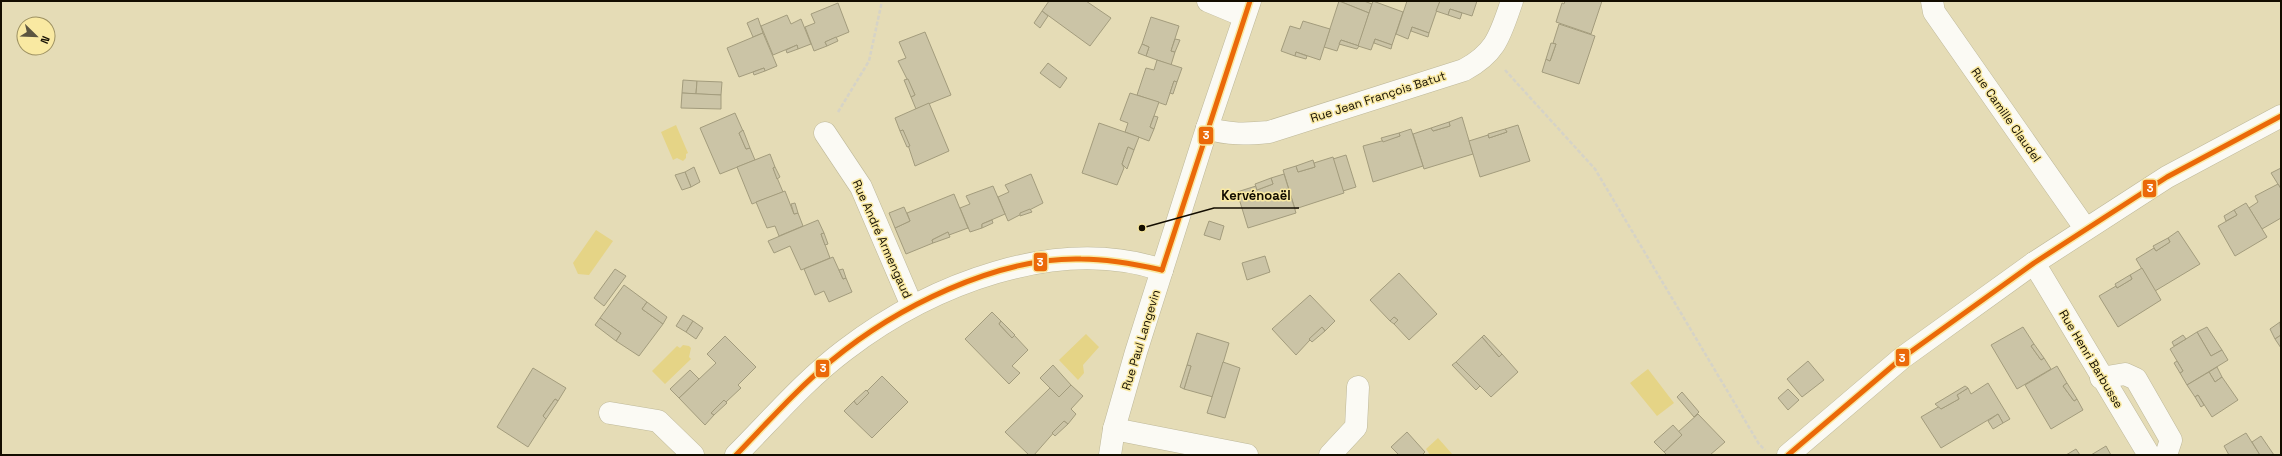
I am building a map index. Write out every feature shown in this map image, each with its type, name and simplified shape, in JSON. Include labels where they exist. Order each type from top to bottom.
[{"type":"street","points":[[1208,1],[1247,8]]},
{"type":"street","name":"Rue Jean François Batut","points":[[1207,128],[1220,132],[1244,134],[1269,132],[1464,70],[1489,52],[1500,35],[1512,1]]},
{"type":"street","name":"Rue Camille Claudel","points":[[1932,1],[1934,12],[2085,228]]},
{"type":"street","name":"Rue Paul Langevin","points":[[1110,455],[1114,429],[1162,270],[1247,8]]},
{"type":"street","points":[[1788,455],[1902,358],[2034,263],[2085,228],[2167,177],[2281,116]]},
{"type":"street","name":"Rue André Armengaud","points":[[825,133],[861,187],[912,306]]},
{"type":"street","points":[[736,455],[818,372],[844,350],[874,328],[912,306],[968,280],[1034,263],[1063,259],[1118,261],[1162,270]]},
{"type":"street","name":"Rue Henri Barbusse","points":[[2034,263],[2101,378],[2149,455]]},
{"type":"street","points":[[2101,378],[2125,374],[2136,379],[2171,440],[2166,455]]},
{"type":"street","points":[[1330,455],[1356,427],[1358,387]]},
{"type":"street","points":[[610,413],[658,421],[692,455]]},
{"type":"street","points":[[1114,429],[1247,455]]},
{"type":"path","points":[[825,133],[869,61],[882,1]]},
{"type":"path","points":[[1489,52],[1595,169],[1759,444],[1769,455]]},
{"type":"shaded area","points":[[676,125],[688,153],[683,161],[677,158],[673,160],[661,132]]},
{"type":"shaded area","points":[[596,230],[613,241],[589,275],[578,274],[573,263]]},
{"type":"shaded area","points":[[1086,334],[1099,347],[1083,365],[1084,373],[1078,380],[1059,360]]},
{"type":"shaded area","points":[[683,345],[691,348],[689,357],[691,359],[665,384],[652,371],[677,346],[680,348]]},
{"type":"shaded area","points":[[1648,369],[1674,403],[1657,416],[1630,383]]},
{"type":"shaded area","points":[[1438,438],[1453,455],[1430,455],[1426,449]]},
{"type":"building","points":[[1049,1],[1086,1],[1111,18],[1090,46],[1042,11]]},
{"type":"building","points":[[1339,1],[1364,1],[1372,4],[1369,13]]},
{"type":"building","points":[[1339,1],[1369,13],[1359,46],[1341,40],[1337,51],[1324,47]]},
{"type":"building","points":[[1373,1],[1403,12],[1392,45],[1375,39],[1371,50],[1358,46]]},
{"type":"building","points":[[1407,1],[1440,1],[1429,33],[1412,27],[1408,39],[1396,34]]},
{"type":"building","points":[[1440,1],[1477,1],[1472,16],[1450,9],[1448,15],[1436,11]]},
{"type":"building","points":[[1565,1],[1602,1],[1591,34],[1556,22],[1562,3],[1564,4]]},
{"type":"building","points":[[838,3],[849,32],[825,42],[827,46],[814,51],[805,27],[815,23],[811,14]]},
{"type":"building","points":[[1450,9],[1462,13],[1460,19],[1448,15]]},
{"type":"building","points":[[1042,11],[1048,16],[1040,28],[1034,23]]},
{"type":"building","points":[[787,15],[791,24],[801,19],[811,44],[798,49],[797,45],[773,55],[761,26]]},
{"type":"building","points":[[1151,17],[1179,26],[1171,51],[1175,52],[1171,65],[1146,56],[1149,47],[1142,44]]},
{"type":"building","points":[[758,18],[763,33],[753,37],[747,23]]},
{"type":"building","points":[[1303,21],[1330,29],[1320,60],[1296,52],[1295,56],[1281,51],[1290,26],[1300,29]]},
{"type":"building","points":[[1559,24],[1595,36],[1579,84],[1542,72],[1546,59],[1550,61],[1556,44],[1553,43]]},
{"type":"building","points":[[1412,27],[1429,33],[1428,37],[1411,31]]},
{"type":"building","points":[[925,32],[951,95],[916,109],[911,97],[915,95],[898,61],[906,58],[899,42]]},
{"type":"building","points":[[763,33],[777,66],[765,71],[764,68],[739,77],[727,48]]},
{"type":"building","points":[[836,37],[838,41],[827,46],[825,42]]},
{"type":"building","points":[[1175,39],[1180,40],[1175,52],[1171,51]]},
{"type":"building","points":[[1375,39],[1392,45],[1391,49],[1374,43]]},
{"type":"building","points":[[1341,40],[1359,46],[1357,49],[1339,44]]},
{"type":"building","points":[[1551,43],[1556,44],[1550,61],[1546,59]]},
{"type":"building","points":[[1142,44],[1149,47],[1146,56],[1138,53]]},
{"type":"building","points":[[797,45],[798,49],[787,53],[786,50]]},
{"type":"building","points":[[1296,52],[1307,56],[1306,59],[1295,56]]},
{"type":"building","points":[[1157,60],[1182,68],[1177,82],[1174,81],[1166,105],[1137,95],[1146,68],[1154,70]]},
{"type":"building","points":[[1048,63],[1067,78],[1060,88],[1040,73]]},
{"type":"building","points":[[764,68],[765,71],[754,75],[753,72]]},
{"type":"building","points":[[908,79],[915,95],[911,97],[904,80]]},
{"type":"building","points":[[683,80],[697,81],[696,94],[682,93]]},
{"type":"building","points":[[697,81],[722,82],[721,95],[696,94]]},
{"type":"building","points":[[1174,81],[1177,82],[1173,94],[1170,93]]},
{"type":"building","points":[[682,93],[721,95],[721,109],[681,108]]},
{"type":"building","points":[[1130,93],[1159,102],[1150,127],[1154,129],[1149,141],[1125,132],[1128,123],[1120,120]]},
{"type":"building","points":[[929,103],[949,151],[915,166],[903,130],[900,131],[895,118]]},
{"type":"building","points":[[735,113],[743,131],[739,133],[746,149],[750,148],[755,160],[720,174],[700,128]]},
{"type":"building","points":[[1154,116],[1158,117],[1154,129],[1150,127]]},
{"type":"building","points":[[1462,117],[1473,154],[1424,169],[1413,134],[1431,128],[1433,131],[1450,126],[1449,122]]},
{"type":"building","points":[[1449,122],[1450,126],[1433,131],[1431,128]]},
{"type":"building","points":[[1099,123],[1139,137],[1134,150],[1128,147],[1122,164],[1124,168],[1117,185],[1082,173]]},
{"type":"building","points":[[1518,125],[1530,161],[1480,177],[1469,141],[1488,135],[1489,138],[1507,132],[1505,129]]},
{"type":"building","points":[[1411,129],[1423,166],[1373,182],[1363,146],[1400,136],[1399,133]]},
{"type":"building","points":[[1505,129],[1507,132],[1489,138],[1488,134]]},
{"type":"building","points":[[743,130],[750,148],[746,149],[739,133]]},
{"type":"building","points":[[903,130],[910,146],[907,147],[900,131]]},
{"type":"building","points":[[1399,133],[1400,136],[1383,142],[1381,138]]},
{"type":"building","points":[[1128,147],[1134,150],[1127,169],[1122,164]]},
{"type":"building","points":[[770,154],[775,167],[773,168],[783,192],[752,204],[737,167]]},
{"type":"building","points":[[1346,155],[1356,187],[1343,191],[1333,159]]},
{"type":"building","points":[[1333,157],[1344,193],[1295,209],[1283,170],[1296,166],[1298,172],[1315,167],[1314,163]]},
{"type":"building","points":[[1313,160],[1315,167],[1298,172],[1296,166]]},
{"type":"building","points":[[694,167],[700,182],[691,187],[685,172]]},
{"type":"building","points":[[775,167],[780,177],[777,179],[773,168]]},
{"type":"building","points":[[2281,168],[2281,189],[2271,173]]},
{"type":"building","points":[[685,172],[691,187],[682,190],[675,175]]},
{"type":"building","points":[[1031,174],[1043,203],[1008,221],[998,197],[1009,192],[1005,185]]},
{"type":"building","points":[[1284,174],[1296,213],[1248,228],[1237,192],[1256,186],[1257,190],[1273,184],[1271,178]]},
{"type":"building","points":[[1271,178],[1273,184],[1257,190],[1255,184]]},
{"type":"building","points":[[2278,184],[2281,189],[2281,218],[2262,229],[2249,208],[2258,202],[2255,196]]},
{"type":"building","points":[[993,186],[1005,214],[982,224],[982,228],[970,232],[960,208],[970,204],[966,196]]},
{"type":"building","points":[[785,191],[794,214],[798,213],[803,226],[779,236],[775,226],[767,228],[756,202]]},
{"type":"building","points":[[954,194],[968,228],[949,235],[948,232],[932,240],[933,243],[906,254],[895,228],[910,221],[907,213]]},
{"type":"building","points":[[795,203],[798,213],[794,214],[791,204]]},
{"type":"building","points":[[2246,203],[2267,237],[2235,256],[2218,226],[2237,215],[2234,210]]},
{"type":"building","points":[[904,207],[910,221],[895,228],[889,213]]},
{"type":"building","points":[[1030,209],[1032,212],[1020,216],[1020,213]]},
{"type":"building","points":[[2234,210],[2237,215],[2226,221],[2224,216]]},
{"type":"building","points":[[818,220],[824,233],[821,234],[830,258],[801,270],[790,246],[774,253],[768,241]]},
{"type":"building","points":[[992,220],[993,223],[982,228],[982,224]]},
{"type":"building","points":[[1209,221],[1224,226],[1220,240],[1204,235]]},
{"type":"building","points":[[2178,231],[2200,264],[2155,291],[2136,259],[2154,248],[2156,251],[2170,242],[2168,238]]},
{"type":"building","points":[[948,232],[950,237],[933,243],[932,240]]},
{"type":"building","points":[[824,233],[828,244],[825,245],[821,234]]},
{"type":"building","points":[[2168,238],[2170,242],[2156,251],[2153,246]]},
{"type":"building","points":[[1265,256],[1270,272],[1247,280],[1242,263]]},
{"type":"building","points":[[833,257],[843,279],[846,278],[852,292],[829,302],[824,291],[815,295],[804,269]]},
{"type":"building","points":[[2142,268],[2161,300],[2118,327],[2099,296],[2132,279],[2130,275]]},
{"type":"building","points":[[615,269],[626,276],[604,306],[594,298]]},
{"type":"building","points":[[843,269],[846,278],[843,279],[839,270]]},
{"type":"building","points":[[1399,273],[1437,314],[1409,340],[1394,324],[1398,320],[1394,317],[1390,321],[1370,300]]},
{"type":"building","points":[[2130,275],[2132,279],[2117,288],[2115,284]]},
{"type":"building","points":[[624,285],[647,302],[642,309],[663,324],[639,356],[616,341],[621,333],[600,318]]},
{"type":"building","points":[[1310,295],[1335,321],[1325,331],[1322,327],[1296,355],[1272,329]]},
{"type":"building","points":[[647,302],[667,317],[663,324],[642,309]]},
{"type":"building","points":[[992,312],[1001,321],[999,324],[1012,338],[1014,335],[1028,350],[1012,366],[1020,373],[1009,384],[965,339]]},
{"type":"building","points":[[683,315],[693,321],[686,332],[676,326]]},
{"type":"building","points":[[1394,317],[1398,320],[1394,324],[1390,321]]},
{"type":"building","points":[[600,318],[621,333],[616,341],[595,325]]},
{"type":"building","points":[[693,321],[703,328],[696,339],[686,332]]},
{"type":"building","points":[[1001,321],[1015,335],[1012,338],[999,324]]},
{"type":"building","points":[[2280,322],[2281,335],[2275,339],[2270,329]]},
{"type":"building","points":[[1322,327],[1325,331],[1312,342],[1309,339]]},
{"type":"building","points":[[2023,327],[2034,344],[2031,346],[2041,360],[2044,358],[2051,369],[2017,389],[1991,345]]},
{"type":"building","points":[[2207,327],[2222,350],[2211,356],[2197,332]]},
{"type":"building","points":[[2197,332],[2211,356],[2222,350],[2228,360],[2187,385],[2180,373],[2183,371],[2170,349]]},
{"type":"building","points":[[1197,333],[1229,343],[1213,397],[1184,389],[1191,366],[1187,365]]},
{"type":"building","points":[[1484,335],[1502,354],[1499,357],[1482,337]]},
{"type":"building","points":[[2183,335],[2186,339],[2174,346],[2172,342]]},
{"type":"building","points":[[2281,335],[2281,348],[2275,339]]},
{"type":"building","points":[[725,336],[756,367],[738,385],[741,388],[726,402],[724,400],[711,413],[714,415],[705,425],[679,398],[716,363],[707,354]]},
{"type":"building","points":[[1482,337],[1499,357],[1502,354],[1518,372],[1491,397],[1456,362]]},
{"type":"building","points":[[2034,344],[2044,358],[2041,360],[2031,346]]},
{"type":"building","points":[[1808,361],[1824,380],[1802,397],[1787,379]]},
{"type":"building","points":[[2177,361],[2183,371],[2180,373],[2174,363]]},
{"type":"building","points":[[1223,362],[1240,368],[1225,418],[1207,413]]},
{"type":"building","points":[[1456,362],[1480,386],[1476,390],[1452,365]]},
{"type":"building","points":[[1053,365],[1071,385],[1059,397],[1040,378]]},
{"type":"building","points":[[1187,365],[1191,366],[1184,389],[1180,387]]},
{"type":"building","points":[[2057,366],[2067,383],[2063,386],[2074,401],[2077,399],[2083,410],[2051,429],[2025,385]]},
{"type":"building","points":[[2217,367],[2222,377],[2215,382],[2209,372]]},
{"type":"building","points":[[533,368],[566,388],[558,401],[555,399],[543,416],[546,419],[528,447],[497,427]]},
{"type":"building","points":[[690,370],[699,379],[679,398],[670,389]]},
{"type":"building","points":[[2209,372],[2215,382],[2222,377],[2238,400],[2212,417],[2198,395],[2195,397],[2187,385]]},
{"type":"building","points":[[882,376],[908,402],[872,438],[844,411],[854,401],[857,405],[869,393],[867,391]]},
{"type":"building","points":[[1988,383],[2010,419],[2003,423],[1998,414],[1941,448],[1921,417],[1940,406],[1941,409],[1959,399],[1957,395],[1968,388],[1971,394]]},
{"type":"building","points":[[2067,383],[2077,399],[2074,401],[2063,386]]},
{"type":"building","points":[[1071,385],[1083,396],[1071,409],[1076,414],[1068,424],[1064,421],[1034,455],[1029,455],[1005,432],[1050,388],[1059,397]]},
{"type":"building","points":[[1965,386],[1968,388],[1957,395],[1959,399],[1941,409],[1935,404]]},
{"type":"building","points":[[1788,389],[1799,400],[1788,410],[1778,398]]},
{"type":"building","points":[[866,390],[869,393],[857,405],[854,401]]},
{"type":"building","points":[[1682,392],[1699,412],[1694,417],[1677,397]]},
{"type":"building","points":[[2198,395],[2204,405],[2201,407],[2195,397]]},
{"type":"building","points":[[555,399],[558,401],[546,419],[543,416]]},
{"type":"building","points":[[724,400],[727,403],[714,415],[711,413]]},
{"type":"building","points":[[1698,414],[1725,442],[1710,455],[1667,455],[1664,452],[1682,435],[1678,432]]},
{"type":"building","points":[[1998,414],[2003,423],[1993,429],[1988,421]]},
{"type":"building","points":[[1064,421],[1068,424],[1055,436],[1052,433]]},
{"type":"building","points":[[1673,425],[1682,435],[1664,452],[1654,442]]},
{"type":"building","points":[[1407,432],[1425,452],[1422,455],[1399,455],[1391,447]]},
{"type":"building","points":[[2246,433],[2260,455],[2229,455],[2224,446]]},
{"type":"building","points":[[2261,436],[2274,455],[2260,455],[2252,442]]},
{"type":"building","points":[[2106,446],[2111,455],[2091,455]]},
{"type":"building","points":[[2076,449],[2080,455],[2066,455]]},
{"type":"transit line","name":"3","points":[[1162,270],[1250,1]]},
{"type":"transit line","name":"3","points":[[1788,455],[1902,358],[2034,263],[2167,177],[2281,116]]},
{"type":"transit line","name":"3","points":[[736,455],[794,395],[831,361],[885,322],[948,289],[981,276],[1015,267],[1048,261],[1081,259],[1102,260],[1162,270]]},
{"type":"place","name":"Kervénoaël","points":[[1142,228]]}]
